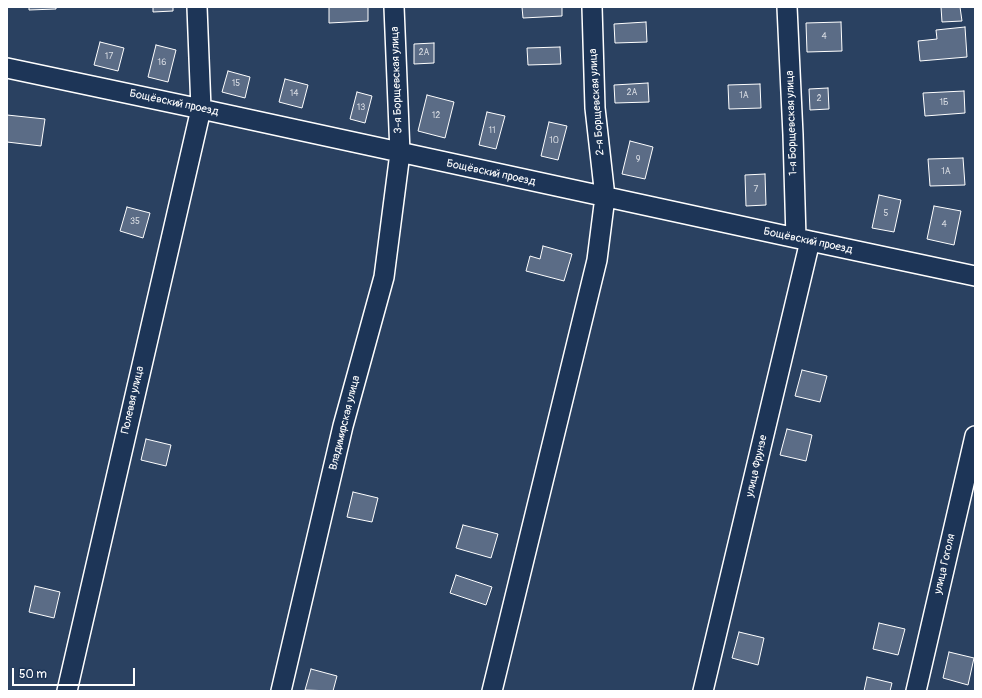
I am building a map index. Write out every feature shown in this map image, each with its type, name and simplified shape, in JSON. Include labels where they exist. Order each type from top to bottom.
[{"type":"street","name":"Полевая улица","points":[[67,691],[201,109],[197,7]]},
{"type":"street","name":"3-я Борщевская улица","points":[[394,7],[400,153]]},
{"type":"street","name":"2-я Борщевская улица","points":[[492,691],[597,260],[605,197],[596,108],[592,7]]},
{"type":"street","name":"1-я Борщевская улица","points":[[787,7],[793,135],[803,240]]},
{"type":"street","name":"Бощёвский проезд","points":[[7,68],[975,276]]},
{"type":"street","name":"Владимирская улица","points":[[281,691],[343,426],[384,277],[400,153]]},
{"type":"street","name":"улица Фрунзе","points":[[703,691],[803,240]]},
{"type":"street","name":"улица Гоголя","points":[[916,691],[975,436]]},
{"type":"building","points":[[29,7],[56,7],[56,9],[29,10]]},
{"type":"building","points":[[153,7],[173,7],[173,11],[153,12]]},
{"type":"building","points":[[329,7],[368,7],[368,21],[329,23]]},
{"type":"building","points":[[522,7],[562,7],[562,16],[523,18]]},
{"type":"building","points":[[941,7],[960,7],[962,21],[942,22]]},
{"type":"building","points":[[646,22],[647,42],[615,43],[614,24]]},
{"type":"building","points":[[841,22],[842,51],[807,52],[806,23]]},
{"type":"building","points":[[965,27],[967,57],[920,61],[918,41],[937,39],[936,30]]},
{"type":"building","points":[[100,42],[124,48],[118,71],[94,65]]},
{"type":"building","points":[[434,43],[434,63],[414,64],[414,44]]},
{"type":"building","points":[[156,45],[176,50],[168,82],[148,77]]},
{"type":"building","points":[[560,47],[561,64],[528,65],[527,48]]},
{"type":"building","points":[[228,71],[250,77],[245,98],[222,92]]},
{"type":"building","points":[[285,79],[308,85],[302,108],[279,102]]},
{"type":"building","points":[[648,83],[649,102],[615,103],[614,85]]},
{"type":"building","points":[[760,84],[761,108],[729,109],[728,85]]},
{"type":"building","points":[[828,88],[829,109],[810,110],[809,89]]},
{"type":"building","points":[[964,91],[965,113],[925,116],[923,93]]},
{"type":"building","points":[[357,92],[372,96],[365,123],[350,119]]},
{"type":"building","points":[[427,95],[454,102],[445,138],[418,131]]},
{"type":"building","points":[[487,112],[505,116],[496,149],[479,145]]},
{"type":"building","points":[[7,115],[45,119],[41,146],[7,142]]},
{"type":"building","points":[[549,122],[567,126],[558,160],[541,156]]},
{"type":"building","points":[[630,141],[653,147],[645,179],[622,174]]},
{"type":"building","points":[[963,158],[965,185],[930,186],[928,159]]},
{"type":"building","points":[[765,174],[766,205],[746,206],[745,175]]},
{"type":"building","points":[[879,195],[901,200],[894,232],[872,228]]},
{"type":"building","points":[[934,206],[961,211],[954,245],[927,239]]},
{"type":"building","points":[[127,207],[150,213],[143,238],[120,231]]},
{"type":"building","points":[[543,246],[572,254],[564,281],[526,271],[530,256],[540,259]]},
{"type":"building","points":[[802,370],[827,376],[820,402],[795,396]]},
{"type":"building","points":[[787,429],[812,435],[806,461],[780,455]]},
{"type":"building","points":[[146,439],[171,445],[166,466],[141,460]]},
{"type":"building","points":[[353,492],[378,498],[372,522],[347,517]]},
{"type":"building","points":[[463,525],[498,534],[491,558],[456,548]]},
{"type":"building","points":[[456,575],[492,587],[486,605],[450,593]]},
{"type":"building","points":[[35,586],[60,592],[54,618],[29,612]]},
{"type":"building","points":[[879,623],[905,629],[898,655],[873,649]]},
{"type":"building","points":[[739,632],[764,638],[758,665],[732,658]]},
{"type":"building","points":[[949,652],[974,658],[968,685],[943,678]]},
{"type":"building","points":[[311,669],[337,676],[333,691],[305,690]]},
{"type":"building","points":[[867,677],[892,683],[890,691],[864,691]]}]
